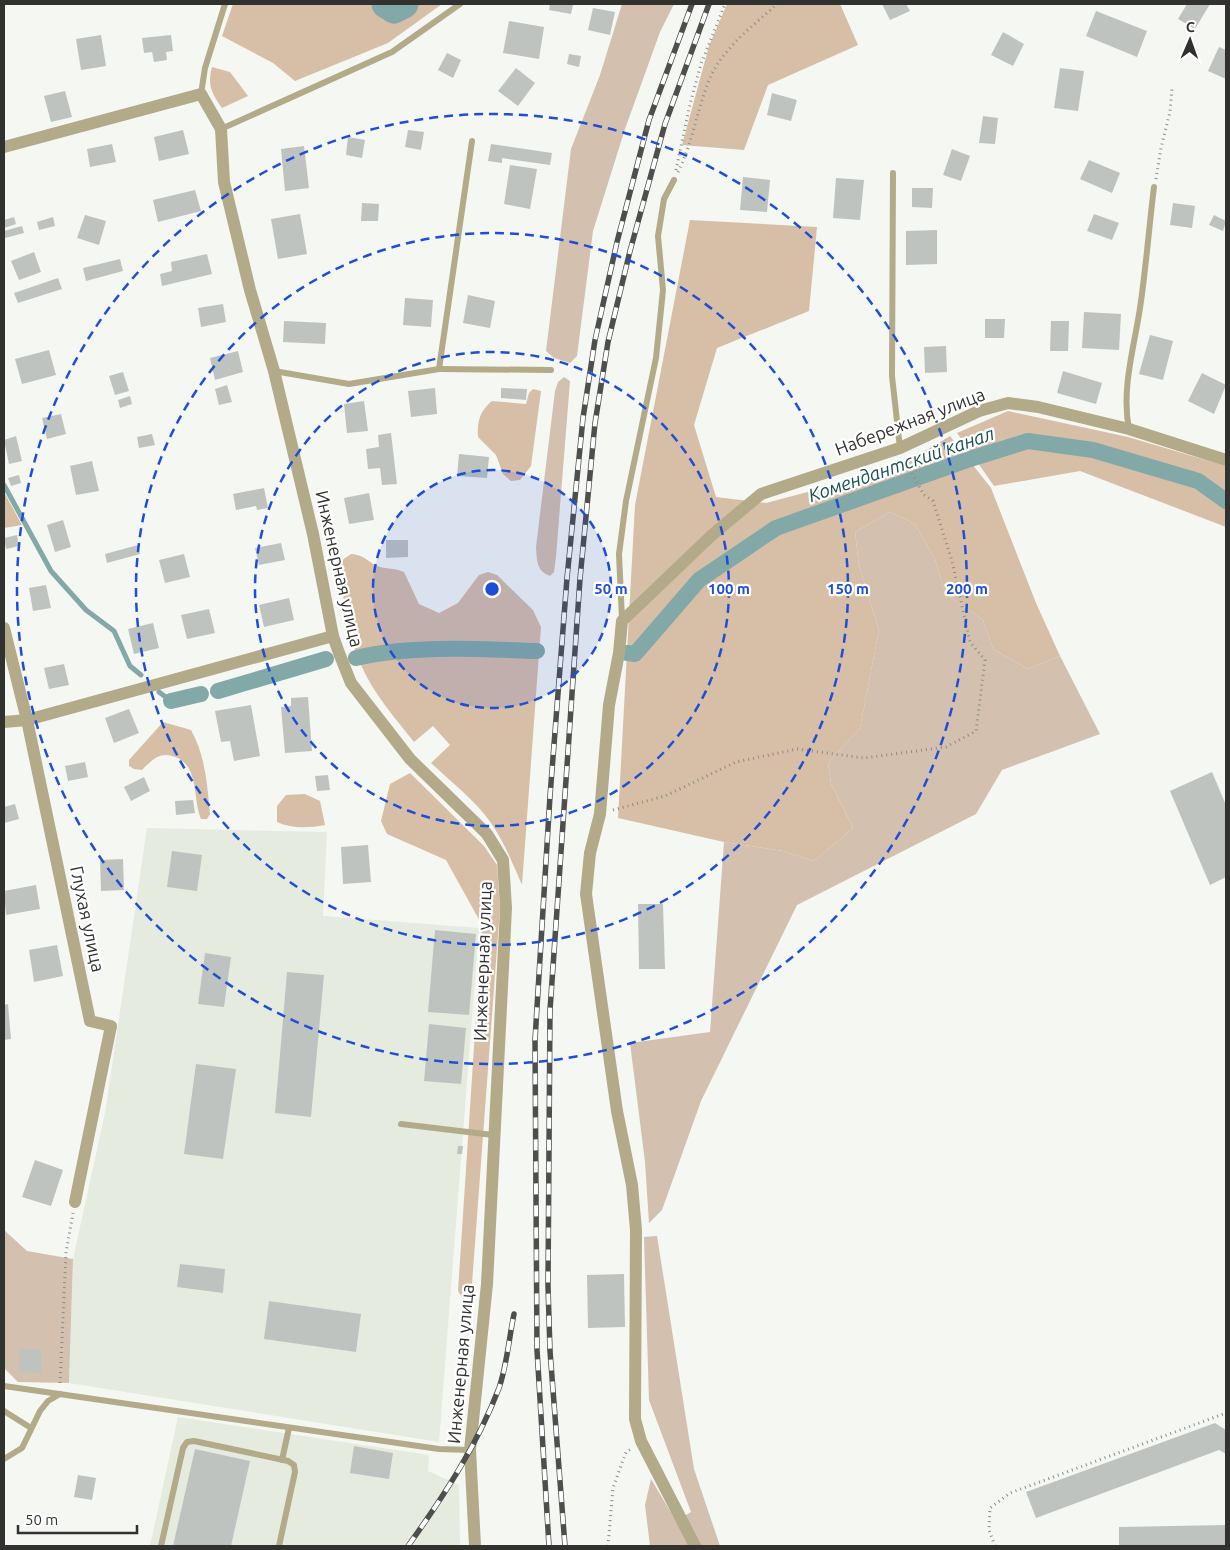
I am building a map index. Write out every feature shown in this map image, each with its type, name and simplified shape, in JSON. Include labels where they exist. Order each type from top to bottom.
[{"type":"street","name":"Инженерная улица","points":[[201,94],[222,129],[224,182],[250,290],[274,371],[313,534],[332,636],[351,683],[410,759],[488,834],[503,860],[506,908],[493,1135],[487,1284],[470,1450],[475,1546]]},
{"type":"street","points":[[4,147],[201,94]]},
{"type":"street","name":"Набережная улица","points":[[622,621],[712,535],[761,494],[900,448],[979,411],[1008,404],[1038,407],[1129,429],[1226,460]]},
{"type":"street","points":[[622,621],[619,653],[608,705],[600,814],[590,853],[586,894],[617,1110],[632,1185],[636,1230],[635,1419],[641,1441],[696,1546]]},
{"type":"street","name":"Глухая улица","points":[[4,628],[27,720],[90,1022],[111,1026],[75,1202]]},
{"type":"street","points":[[4,722],[27,720],[332,636]]},
{"type":"lane","points":[[201,94],[205,68],[225,4]]},
{"type":"lane","points":[[222,129],[392,52],[460,4]]},
{"type":"lane","points":[[439,369],[472,141]]},
{"type":"lane","points":[[893,173],[892,376],[900,448]]},
{"type":"lane","points":[[622,621],[619,554],[622,528],[656,358],[663,290],[658,236],[664,199],[674,180]]},
{"type":"lane","points":[[1129,429],[1125,410],[1127,390],[1140,307],[1154,187]]},
{"type":"lane","points":[[274,371],[349,384],[439,369],[551,370]]},
{"type":"lane","points":[[401,1124],[493,1135]]},
{"type":"lane","points":[[4,1386],[440,1450],[470,1450]]},
{"type":"lane","points":[[4,1458],[22,1448],[31,1428],[48,1401],[60,1394]]},
{"type":"lane","points":[[4,1411],[31,1428]]},
{"type":"lane","points":[[282,1460],[289,1428]]},
{"type":"lane","points":[[161,1546],[183,1448],[187,1442],[194,1441],[282,1460],[294,1465],[295,1472],[279,1546]]},
{"type":"path","points":[[674,180],[699,72],[725,4]]},
{"type":"path","points":[[674,180],[688,152],[710,77],[724,56],[777,4]]},
{"type":"path","points":[[1154,187],[1170,112],[1172,88]]},
{"type":"path","points":[[600,814],[665,796],[736,762],[797,749],[864,758],[946,747],[976,731],[985,660],[970,642],[952,561],[933,501],[924,495],[909,473],[900,448]]},
{"type":"path","points":[[60,1394],[66,1253],[75,1202]]},
{"type":"path","points":[[995,1546],[989,1530],[990,1508],[1010,1493],[1226,1413]]},
{"type":"path","points":[[608,1546],[613,1488],[626,1452],[641,1441]]},
{"type":"shaded area","points":[[233,4],[378,4],[392,13],[412,4],[442,4],[388,43],[295,81],[273,63],[222,36]]},
{"type":"shaded area","points":[[622,4],[674,4],[660,32],[625,129],[593,231],[577,356],[570,363],[554,358],[546,351],[571,149],[600,75]]},
{"type":"shaded area","points":[[727,4],[840,4],[858,45],[768,85],[744,150],[682,145],[709,46]]},
{"type":"shaded area","points":[[212,67],[230,72],[248,96],[222,108],[211,89]]},
{"type":"shaded area","points":[[690,220],[817,227],[809,311],[717,348],[694,425],[716,497],[766,503],[868,476],[915,457],[950,436],[991,488],[1036,603],[1060,656],[1028,669],[993,649],[983,620],[945,593],[935,559],[915,524],[890,512],[855,532],[859,566],[879,630],[860,728],[828,763],[831,784],[853,828],[814,861],[783,851],[724,842],[618,818],[635,505]]},
{"type":"shaded area","points":[[564,377],[570,381],[556,557],[554,572],[550,576],[545,574],[540,568],[537,561],[536,547],[555,391],[558,382]]},
{"type":"shaded area","points":[[533,389],[541,391],[531,466],[520,480],[511,481],[503,474],[496,455],[478,437],[479,421],[482,413],[492,401],[526,404],[529,393]]},
{"type":"shaded area","points":[[1008,411],[1128,437],[1226,466],[1226,527],[1080,471],[994,486],[957,433]]},
{"type":"shaded area","points":[[4,492],[22,525],[4,528]]},
{"type":"shaded area","points":[[890,512],[915,524],[935,559],[945,593],[983,620],[993,649],[1028,669],[1060,656],[1100,734],[1002,770],[976,814],[797,905],[701,1101],[662,1210],[649,1223],[645,1162],[630,1043],[710,1032],[724,842],[783,851],[814,861],[853,828],[831,784],[828,763],[860,728],[879,630],[859,566],[855,532]]},
{"type":"shaded area","points":[[351,554],[360,556],[380,567],[404,572],[419,604],[439,613],[458,603],[479,575],[488,572],[497,575],[533,610],[541,627],[522,885],[504,845],[491,823],[470,799],[431,763],[450,745],[433,726],[414,742],[385,705],[366,675],[352,641],[338,563]]},
{"type":"shaded area","points":[[163,722],[191,730],[196,740],[207,782],[210,814],[207,819],[201,819],[191,773],[181,760],[163,755],[152,761],[142,770],[129,766],[129,760]]},
{"type":"shaded area","points":[[410,773],[484,846],[497,865],[500,908],[471,1297],[462,1297],[458,1291],[482,925],[446,860],[387,834],[381,821],[390,784]]},
{"type":"shaded area","points":[[305,794],[320,801],[325,825],[301,827],[277,822],[277,806],[286,795]]},
{"type":"shaded area","points":[[147,828],[327,832],[323,916],[479,928],[439,1442],[69,1383],[73,1259],[105,1113]]},
{"type":"shaded area","points":[[4,1230],[27,1251],[73,1259],[69,1383],[18,1382],[4,1368]]},
{"type":"shaded area","points":[[657,1236],[694,1469],[720,1546],[650,1546],[645,1505],[651,1479],[676,1521],[691,1512],[649,1400],[644,1237]]},
{"type":"shaded area","points":[[178,1417],[429,1455],[428,1471],[459,1485],[460,1546],[150,1546]]},
{"type":"building","points":[[550,4],[573,5],[571,14],[549,10]]},
{"type":"building","points":[[882,4],[906,4],[910,11],[890,20]]},
{"type":"building","points":[[1187,4],[1210,4],[1195,29],[1178,19]]},
{"type":"building","points":[[593,8],[615,12],[610,35],[588,30]]},
{"type":"building","points":[[1096,11],[1147,31],[1137,57],[1086,36]]},
{"type":"building","points":[[509,21],[544,27],[539,59],[503,53]]},
{"type":"building","points":[[1003,32],[1024,44],[1013,66],[991,55]]},
{"type":"building","points":[[101,35],[106,66],[81,70],[76,39]]},
{"type":"building","points":[[171,35],[173,51],[166,52],[167,60],[154,62],[152,52],[144,53],[142,38]]},
{"type":"building","points":[[1219,47],[1226,50],[1226,79],[1208,71]]},
{"type":"building","points":[[447,53],[461,60],[453,78],[438,70]]},
{"type":"building","points":[[569,54],[581,56],[579,67],[567,64]]},
{"type":"building","points":[[516,68],[535,83],[518,106],[498,91]]},
{"type":"building","points":[[1060,68],[1084,71],[1078,111],[1054,108]]},
{"type":"building","points":[[65,91],[72,117],[51,122],[44,96]]},
{"type":"building","points":[[772,93],[797,100],[791,121],[767,115]]},
{"type":"building","points":[[983,116],[998,118],[995,144],[979,143]]},
{"type":"building","points":[[183,130],[189,154],[159,161],[154,137]]},
{"type":"building","points":[[408,130],[424,132],[421,150],[405,147]]},
{"type":"building","points":[[348,137],[365,140],[362,158],[346,155]]},
{"type":"building","points":[[112,144],[116,162],[90,167],[87,149]]},
{"type":"building","points":[[491,144],[552,153],[550,165],[502,158],[502,163],[488,161]]},
{"type":"building","points":[[304,146],[309,188],[285,191],[281,149]]},
{"type":"building","points":[[952,149],[970,156],[961,181],[943,175]]},
{"type":"building","points":[[1089,160],[1120,173],[1112,193],[1080,179]]},
{"type":"building","points":[[510,165],[537,169],[530,209],[504,204]]},
{"type":"building","points":[[743,177],[770,180],[767,212],[740,210]]},
{"type":"building","points":[[836,178],[864,180],[860,220],[833,218]]},
{"type":"building","points":[[912,188],[933,188],[932,208],[912,207]]},
{"type":"building","points":[[195,190],[201,211],[158,222],[153,200]]},
{"type":"building","points":[[362,203],[379,204],[378,221],[361,221]]},
{"type":"building","points":[[1173,203],[1195,206],[1192,228],[1170,225]]},
{"type":"building","points":[[300,214],[307,254],[278,259],[271,219]]},
{"type":"building","points":[[1094,214],[1119,223],[1112,240],[1087,231]]},
{"type":"building","points":[[85,215],[106,221],[99,245],[77,238]]},
{"type":"building","points":[[1214,215],[1226,221],[1223,231],[1209,225]]},
{"type":"building","points":[[14,217],[16,224],[4,228],[4,220]]},
{"type":"building","points":[[53,217],[55,226],[39,230],[37,222]]},
{"type":"building","points":[[22,226],[24,233],[5,238],[4,231]]},
{"type":"building","points":[[937,230],[937,264],[906,265],[906,231]]},
{"type":"building","points":[[34,252],[41,272],[19,280],[11,261]]},
{"type":"building","points":[[207,254],[212,274],[162,286],[160,274],[172,271],[171,262]]},
{"type":"building","points":[[120,259],[123,271],[86,281],[83,268]]},
{"type":"building","points":[[58,278],[62,289],[18,303],[14,293]]},
{"type":"building","points":[[468,295],[495,301],[490,328],[463,323]]},
{"type":"building","points":[[405,298],[433,300],[431,327],[403,325]]},
{"type":"building","points":[[223,304],[226,322],[201,327],[198,308]]},
{"type":"building","points":[[1084,312],[1121,314],[1119,350],[1082,348]]},
{"type":"building","points":[[985,319],[1005,319],[1004,338],[985,338]]},
{"type":"building","points":[[284,321],[326,323],[325,344],[283,342]]},
{"type":"building","points":[[1051,321],[1069,321],[1068,351],[1050,351]]},
{"type":"building","points":[[1150,335],[1173,341],[1163,380],[1139,374]]},
{"type":"building","points":[[946,346],[947,372],[925,373],[924,347]]},
{"type":"building","points":[[49,350],[56,375],[22,384],[15,359]]},
{"type":"building","points":[[238,351],[243,372],[215,380],[210,358]]},
{"type":"building","points":[[1063,371],[1102,383],[1096,404],[1057,393]]},
{"type":"building","points":[[123,372],[129,391],[115,395],[109,376]]},
{"type":"building","points":[[1202,373],[1226,385],[1214,414],[1188,401]]},
{"type":"building","points":[[227,385],[232,402],[219,405],[215,389]]},
{"type":"building","points":[[435,388],[437,414],[411,417],[408,391]]},
{"type":"building","points":[[501,388],[527,389],[526,400],[501,398]]},
{"type":"building","points":[[130,396],[132,404],[120,408],[118,400]]},
{"type":"building","points":[[364,401],[368,431],[347,433],[344,404]]},
{"type":"building","points":[[61,414],[66,434],[47,439],[42,418]]},
{"type":"building","points":[[391,433],[397,484],[382,485],[380,468],[368,469],[366,449],[379,447],[378,435]]},
{"type":"building","points":[[152,434],[155,445],[139,448],[137,437]]},
{"type":"building","points":[[16,436],[22,461],[9,464],[4,440]]},
{"type":"building","points":[[459,454],[489,457],[487,478],[457,476]]},
{"type":"building","points":[[92,461],[99,491],[76,495],[70,466]]},
{"type":"building","points":[[19,475],[21,483],[11,486],[8,478]]},
{"type":"building","points":[[264,488],[268,508],[257,510],[256,506],[236,510],[233,494]]},
{"type":"building","points":[[369,493],[374,520],[349,524],[344,498]]},
{"type":"building","points":[[63,520],[71,547],[55,552],[47,525]]},
{"type":"building","points":[[17,535],[19,546],[6,549],[4,538]]},
{"type":"building","points":[[386,540],[408,540],[408,557],[386,558]]},
{"type":"building","points":[[281,543],[285,560],[259,565],[255,548]]},
{"type":"building","points":[[138,545],[140,554],[107,563],[105,554]]},
{"type":"building","points":[[184,554],[190,577],[165,583],[159,560]]},
{"type":"building","points":[[46,585],[51,608],[33,611],[29,588]]},
{"type":"building","points":[[289,598],[294,620],[264,627],[259,605]]},
{"type":"building","points":[[209,609],[215,633],[187,639],[181,615]]},
{"type":"building","points":[[153,623],[159,648],[134,654],[128,629]]},
{"type":"building","points":[[64,664],[69,685],[49,689],[44,668]]},
{"type":"building","points":[[308,697],[312,751],[285,753],[281,707],[291,706],[291,698]]},
{"type":"building","points":[[251,705],[260,756],[234,761],[230,741],[221,742],[215,711]]},
{"type":"building","points":[[129,709],[139,733],[114,743],[105,718]]},
{"type":"building","points":[[85,762],[88,777],[68,781],[65,766]]},
{"type":"building","points":[[1212,772],[1226,805],[1226,877],[1210,885],[1170,791]]},
{"type":"building","points":[[328,775],[330,790],[317,791],[315,776]]},
{"type":"building","points":[[144,777],[150,791],[131,801],[124,787]]},
{"type":"building","points":[[193,800],[195,813],[176,815],[175,801]]},
{"type":"building","points":[[15,804],[19,819],[4,823],[4,807]]},
{"type":"building","points":[[368,845],[371,882],[343,884],[341,847]]},
{"type":"building","points":[[172,851],[202,855],[197,891],[167,887]]},
{"type":"building","points":[[123,859],[124,890],[101,891],[100,860]]},
{"type":"building","points":[[36,885],[40,909],[6,915],[4,891]]},
{"type":"building","points":[[638,904],[663,904],[665,969],[639,969]]},
{"type":"building","points":[[435,930],[476,934],[469,1015],[428,1012]]},
{"type":"building","points":[[57,945],[63,976],[34,982],[29,950]]},
{"type":"building","points":[[205,953],[231,957],[224,1007],[198,1004]]},
{"type":"building","points":[[287,972],[324,975],[311,1117],[275,1113]]},
{"type":"building","points":[[8,1004],[11,1039],[4,1040],[4,1005]]},
{"type":"building","points":[[429,1024],[466,1028],[461,1084],[424,1081]]},
{"type":"building","points":[[196,1064],[236,1069],[223,1159],[184,1154]]},
{"type":"building","points":[[458,1146],[463,1146],[462,1154],[457,1154]]},
{"type":"building","points":[[35,1160],[63,1170],[51,1206],[22,1197]]},
{"type":"building","points":[[180,1264],[225,1269],[223,1293],[177,1287]]},
{"type":"building","points":[[624,1274],[625,1327],[588,1328],[587,1275]]},
{"type":"building","points":[[269,1301],[361,1314],[356,1352],[264,1339]]},
{"type":"building","points":[[19,1349],[41,1349],[41,1373],[19,1372]]},
{"type":"building","points":[[1215,1423],[1226,1430],[1226,1454],[1219,1450],[1036,1518],[1026,1492]]},
{"type":"building","points":[[354,1446],[393,1453],[389,1479],[350,1473]]},
{"type":"building","points":[[195,1449],[250,1461],[231,1546],[173,1546]]},
{"type":"building","points":[[78,1475],[96,1478],[92,1500],[74,1497]]},
{"type":"building","points":[[1226,1525],[1226,1546],[1119,1546],[1119,1527]]},
{"type":"waterway","points":[[386,4],[394,9],[404,4]]},
{"type":"waterway","name":"Комендантский канал","points":[[627,653],[635,654],[699,580],[776,528],[970,459],[1028,441],[1093,450],[1198,481],[1226,501]]},
{"type":"waterway","name":"Комендантский канал","points":[[4,485],[51,571],[86,610],[114,631],[130,666],[141,675]]},
{"type":"waterway","name":"Комендантский канал","points":[[356,658],[400,651],[423,650],[537,651]]},
{"type":"waterway","name":"Комендантский канал","points":[[218,691],[326,659]]},
{"type":"waterway","name":"Комендантский канал","points":[[159,692],[171,701]]},
{"type":"waterway","name":"Комендантский канал","points":[[171,701],[201,694]]},
{"type":"railway","points":[[549,1546],[537,1350],[535,1040],[550,796],[567,578],[583,418],[595,340],[617,242],[649,120],[692,4]]},
{"type":"railway","points":[[565,1546],[550,1351],[548,1286],[550,1010],[580,579],[595,423],[608,342],[630,251],[665,124],[709,4]]},
{"type":"railway","points":[[408,1546],[434,1509],[470,1451],[490,1409],[504,1370],[514,1314]]}]
